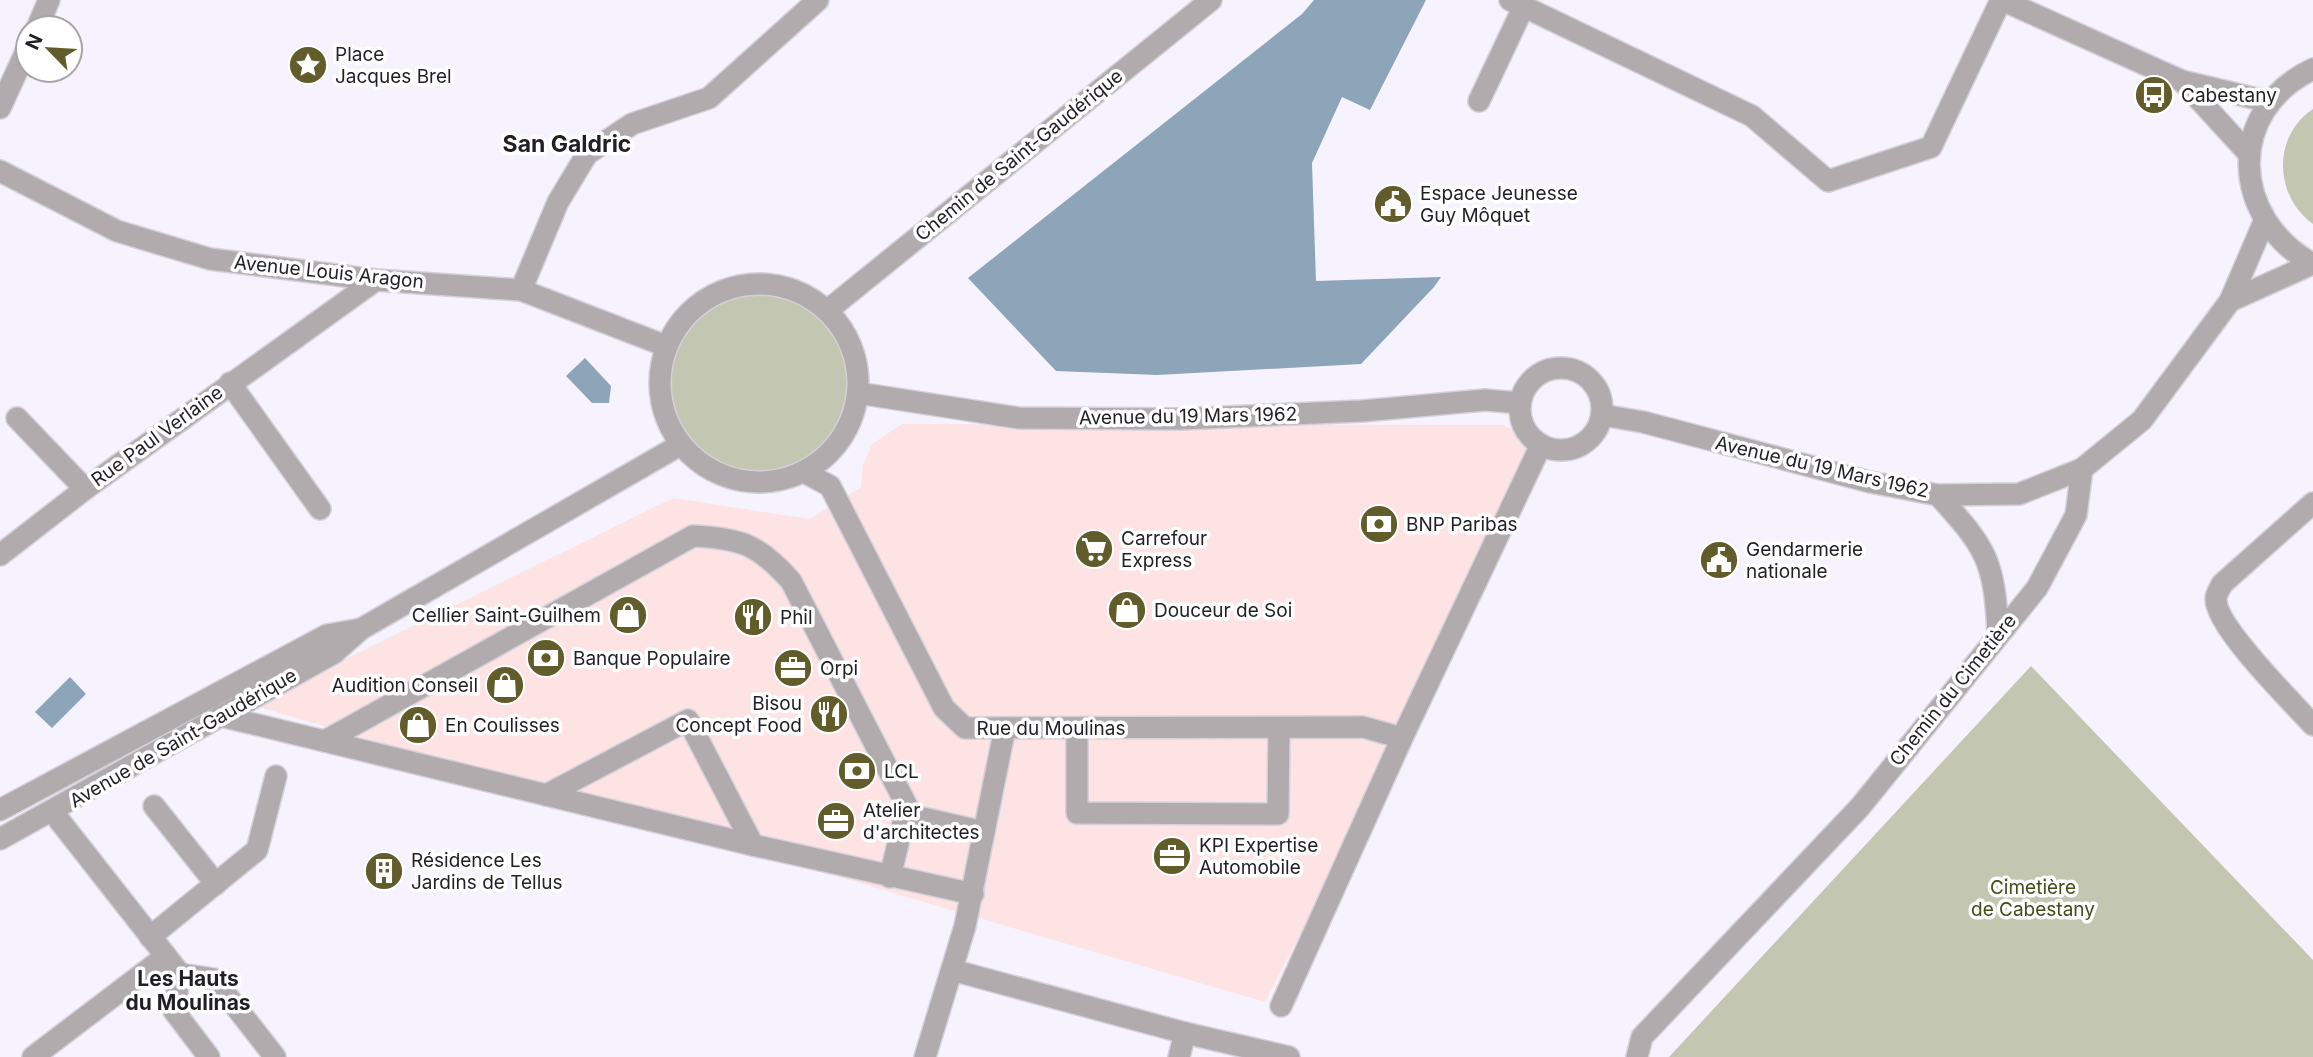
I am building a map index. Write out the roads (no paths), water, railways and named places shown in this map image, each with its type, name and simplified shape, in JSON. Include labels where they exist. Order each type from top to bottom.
[{"type":"street","points":[[521,290],[558,202],[587,154],[632,124],[709,98],[818,0]]},
{"type":"street","name":"Chemin de Saint-Gaudérique","points":[[828,310],[1211,0]]},
{"type":"street","points":[[1479,101],[1517,3],[1752,116],[1828,181],[1931,147],[2002,0],[2182,81],[2270,102]]},
{"type":"street","points":[[2312,264],[2284,246],[2264,222],[2251,189],[2249,154],[2256,126],[2270,102],[2288,83],[2313,69]]},
{"type":"street","points":[[0,108],[14,78]]},
{"type":"street","points":[[2182,81],[2249,154]]},
{"type":"street","name":"Avenue Louis Aragon","points":[[0,171],[117,231],[210,259],[376,280],[521,290],[666,346]]},
{"type":"street","points":[[2082,469],[2142,420],[2230,301],[2264,222]]},
{"type":"street","points":[[2230,301],[2312,264]]},
{"type":"street","name":"Rue Paul Verlaine","points":[[0,555],[85,489],[376,280]]},
{"type":"street","points":[[750,283],[778,284],[805,294],[828,310],[846,334],[857,363],[858,393],[852,418],[841,440],[824,458],[804,472],[773,482],[753,482],[717,474],[697,462],[680,445],[663,414],[659,379],[666,346],[683,317],[709,296],[729,287],[750,283]]},
{"type":"street","points":[[1571,368],[1594,383],[1601,395],[1602,415],[1594,434],[1584,443],[1558,450],[1541,445],[1525,429],[1520,416],[1520,402],[1533,378],[1544,370],[1571,368]]},
{"type":"street","name":"Rue Paul Verlaine","points":[[230,383],[320,509]]},
{"type":"street","name":"Avenue du 19 Mars 1962","points":[[858,393],[1019,418],[1181,419],[1362,411],[1485,400],[1520,402]]},
{"type":"street","name":"Avenue du 19 Mars 1962","points":[[1602,415],[1643,422],[1870,482],[1938,495],[2019,494],[2082,469]]},
{"type":"street","name":"Rue Paul Verlaine","points":[[18,418],[85,489]]},
{"type":"street","name":"Avenue de Saint-Gaudérique","points":[[0,839],[55,811],[334,653],[361,629],[680,445]]},
{"type":"street","points":[[1281,1006],[1402,738],[1541,445]]},
{"type":"street","name":"Chemin du Cimetière","points":[[1637,1057],[1642,1037],[1860,807],[2036,588],[2076,515],[2082,469]]},
{"type":"street","name":"Rue du Moulinas","points":[[804,472],[830,486],[944,708],[965,728],[1363,727],[1402,738]]},
{"type":"street","points":[[1938,495],[1972,532],[1986,556],[1995,589],[1998,632]]},
{"type":"street","points":[[2313,503],[2222,584],[2215,596],[2217,608],[2227,628],[2313,725]]},
{"type":"street","points":[[324,741],[694,536],[723,537],[745,542],[773,561],[791,581],[907,806],[890,877]]},
{"type":"street","name":"Avenue de Saint-Gaudérique","points":[[0,810],[327,635],[361,629]]},
{"type":"street","points":[[221,716],[753,845],[973,894]]},
{"type":"street","points":[[546,795],[688,720],[753,845]]},
{"type":"street","points":[[925,1057],[973,894],[1005,728]]},
{"type":"street","points":[[1077,729],[1077,813],[1278,814],[1279,728]]},
{"type":"street","points":[[150,937],[257,850],[276,776]]},
{"type":"street","points":[[154,806],[216,884]]},
{"type":"street","points":[[55,811],[59,820],[180,974],[214,979],[275,1057]]},
{"type":"street","points":[[905,814],[984,832]]},
{"type":"street","points":[[33,1057],[166,956]]},
{"type":"street","points":[[952,970],[1185,1033],[1289,1057]]},
{"type":"street","points":[[180,974],[174,1011],[209,1057]]},
{"type":"street","points":[[1179,1057],[1185,1033]]},
{"type":"water","points":[[1314,0],[1426,0],[1370,110],[1342,97],[1312,163],[1316,281],[1441,277],[1361,364],[1157,375],[1056,371],[968,278],[1302,14]]},
{"type":"water","points":[[585,358],[611,386],[609,403],[592,403],[566,376]]},
{"type":"water","points":[[70,677],[86,694],[52,728],[35,712]]},
{"type":"place","name":"Place Jacques Brel","points":[[308,65]]},
{"type":"place","name":"Cabestany","points":[[2154,95]]},
{"type":"place","name":"Espace Jeunesse Guy Môquet","points":[[1393,204]]},
{"type":"place","name":"BNP Paribas","points":[[1379,524]]},
{"type":"place","name":"Carrefour Express","points":[[1094,549]]},
{"type":"place","name":"Gendarmerie nationale","points":[[1719,560]]},
{"type":"place","name":"Douceur de Soi","points":[[1127,610]]},
{"type":"place","name":"Cellier Saint-Guilhem","points":[[628,615]]},
{"type":"place","name":"Phil","points":[[753,617]]},
{"type":"place","name":"Banque Populaire","points":[[546,658]]},
{"type":"place","name":"Orpi","points":[[793,668]]},
{"type":"place","name":"Audition Conseil","points":[[505,685]]},
{"type":"place","name":"Bisou Concept Food","points":[[829,714]]},
{"type":"place","name":"En Coulisses","points":[[418,725]]},
{"type":"place","name":"LCL","points":[[857,771]]},
{"type":"place","name":"Atelier d'architectes","points":[[836,821]]},
{"type":"place","name":"KPI Expertise Automobile","points":[[1172,856]]},
{"type":"place","name":"Résidence Les Jardins de Tellus","points":[[384,871]]},
{"type":"district","name":"San Galdric","points":[[567,144]]},
{"type":"district","name":"Les Hauts du Moulinas","points":[[188,990]]},
{"type":"park label","name":"Cimetière de Cabestany","points":[[2033,898]]}]
